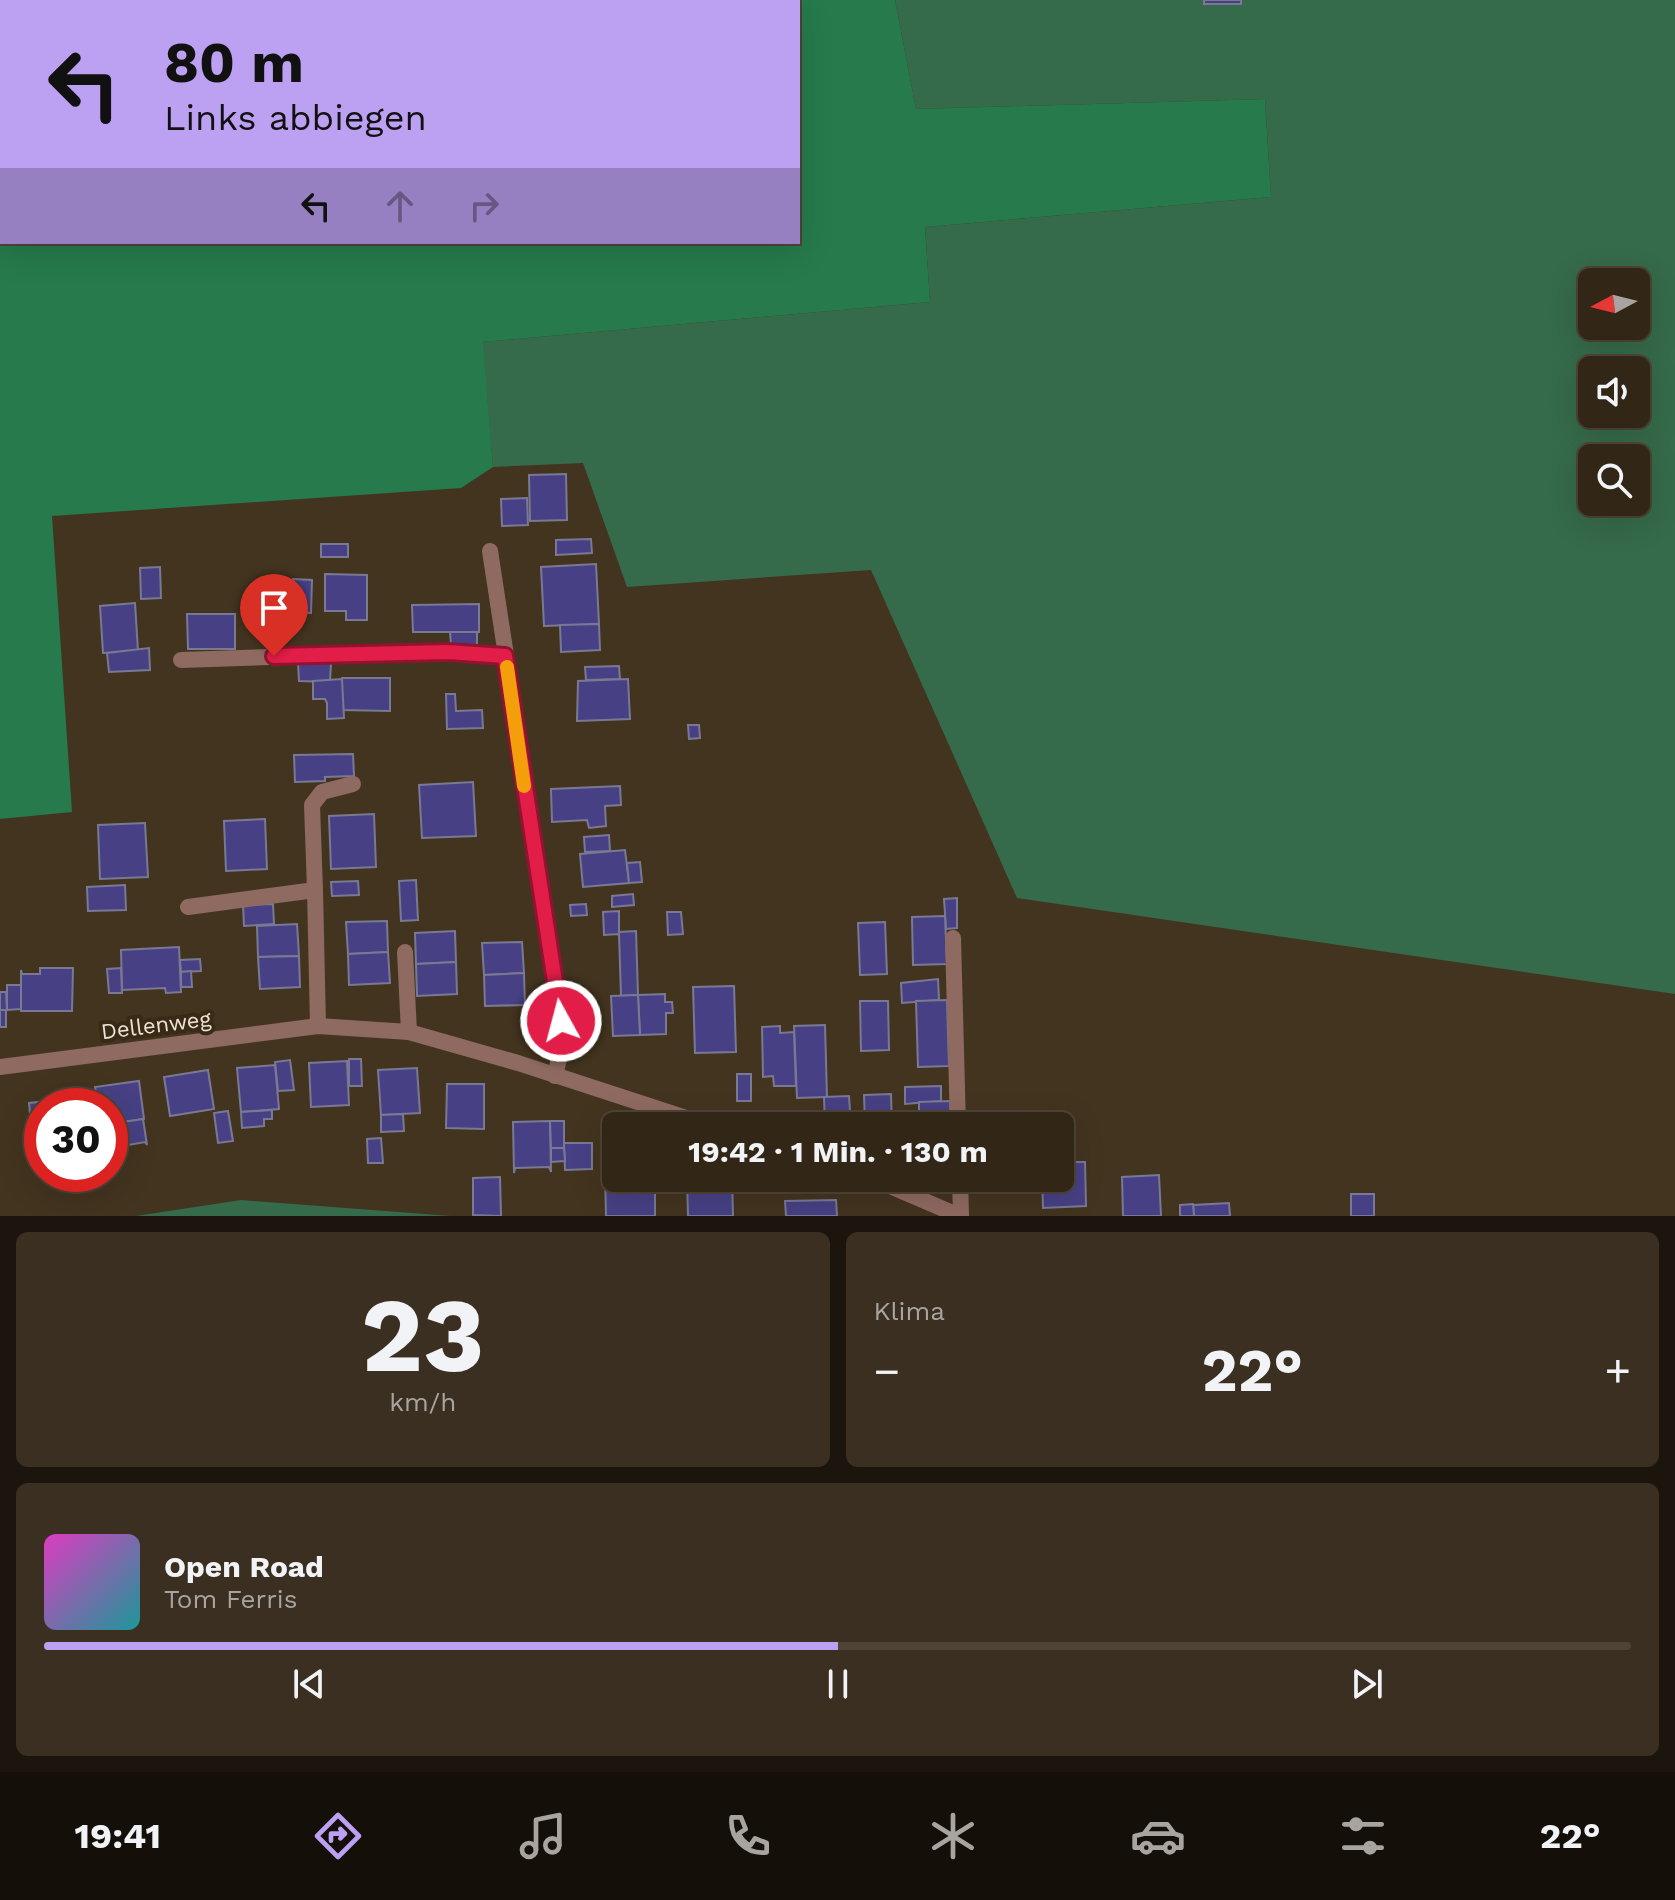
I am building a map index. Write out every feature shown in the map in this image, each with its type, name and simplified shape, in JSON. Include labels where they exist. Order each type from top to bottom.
[{"type":"street","points":[[490,551],[559,1001],[563,1041],[555,1076]]},
{"type":"street","points":[[181,660],[418,652],[505,656]]},
{"type":"street","points":[[318,1026],[312,805],[322,792],[353,784]]},
{"type":"street","points":[[188,907],[315,890]]},
{"type":"street","points":[[953,938],[958,1112]]},
{"type":"street","points":[[405,952],[409,1032]]},
{"type":"street","name":"Dellenweg","points":[[0,1067],[318,1026],[409,1032],[667,1112]]},
{"type":"street","points":[[904,1192],[960,1216],[960,1192]]},
{"type":"green space","points":[[800,0],[895,0],[916,109],[1265,99],[1271,197],[925,227],[930,302],[483,342],[493,467],[461,488],[52,516],[72,812],[0,819],[0,244],[800,244]]},
{"type":"green space","points":[[895,0],[1675,0],[1675,994],[1017,898],[871,570],[627,587],[583,463],[493,467],[482,342],[930,302],[925,227],[1271,197],[1265,99],[916,109]]},
{"type":"green space","points":[[241,1200],[451,1216],[136,1216]]},
{"type":"building","points":[[1204,0],[1241,0],[1241,4],[1204,4]]},
{"type":"building","points":[[566,474],[567,520],[530,521],[529,475]]},
{"type":"building","points":[[527,498],[528,525],[502,526],[501,499]]},
{"type":"building","points":[[591,539],[592,553],[556,555],[556,540]]},
{"type":"building","points":[[321,544],[348,544],[348,557],[321,557]]},
{"type":"building","points":[[596,564],[599,624],[544,626],[541,567]]},
{"type":"building","points":[[160,567],[161,598],[141,599],[140,568]]},
{"type":"building","points":[[325,574],[367,575],[367,620],[346,620],[346,611],[325,611]]},
{"type":"building","points":[[293,579],[312,580],[311,613],[294,612]]},
{"type":"building","points":[[263,583],[294,584],[294,633],[263,633]]},
{"type":"building","points":[[135,603],[138,651],[103,653],[100,606]]},
{"type":"building","points":[[479,604],[479,632],[413,632],[412,605]]},
{"type":"building","points":[[187,614],[235,614],[235,649],[188,649]]},
{"type":"building","points":[[599,624],[600,650],[561,652],[560,625]]},
{"type":"building","points":[[450,632],[477,632],[477,645],[451,645]]},
{"type":"building","points":[[149,648],[150,670],[109,672],[107,653]]},
{"type":"building","points":[[298,663],[331,663],[330,682],[299,681]]},
{"type":"building","points":[[619,666],[620,679],[586,680],[585,667]]},
{"type":"building","points":[[342,678],[390,678],[390,711],[342,710]]},
{"type":"building","points":[[342,679],[344,718],[327,719],[325,699],[313,699],[313,681]]},
{"type":"building","points":[[628,679],[630,719],[577,721],[578,681]]},
{"type":"building","points":[[446,694],[455,694],[456,711],[482,710],[483,728],[447,729]]},
{"type":"building","points":[[688,725],[699,725],[700,738],[689,739]]},
{"type":"building","points":[[353,754],[354,776],[295,782],[294,755]]},
{"type":"building","points":[[473,782],[476,836],[422,838],[419,785]]},
{"type":"building","points":[[620,786],[621,805],[605,806],[606,826],[589,828],[587,820],[552,822],[551,789]]},
{"type":"building","points":[[374,814],[376,867],[331,869],[329,816]]},
{"type":"building","points":[[265,819],[267,869],[226,871],[224,821]]},
{"type":"building","points":[[145,823],[148,877],[100,879],[98,825]]},
{"type":"building","points":[[609,835],[610,851],[585,852],[584,837]]},
{"type":"building","points":[[625,850],[629,883],[583,887],[580,854]]},
{"type":"building","points":[[640,862],[642,882],[629,883],[627,863]]},
{"type":"building","points":[[416,880],[418,920],[401,921],[399,881]]},
{"type":"building","points":[[358,881],[359,895],[332,896],[331,882]]},
{"type":"building","points":[[125,885],[126,910],[88,911],[87,887]]},
{"type":"building","points":[[633,894],[634,905],[612,907],[612,896]]},
{"type":"building","points":[[957,898],[957,928],[946,929],[944,899]]},
{"type":"building","points":[[273,904],[274,924],[244,926],[243,905]]},
{"type":"building","points":[[586,904],[587,915],[571,916],[570,905]]},
{"type":"building","points":[[619,911],[619,932],[636,931],[638,995],[621,996],[619,934],[604,935],[603,912]]},
{"type":"building","points":[[667,912],[681,912],[683,934],[668,935]]},
{"type":"building","points":[[945,916],[947,964],[913,965],[912,917]]},
{"type":"building","points":[[387,921],[388,952],[348,954],[346,922]]},
{"type":"building","points":[[885,922],[887,974],[860,975],[858,923]]},
{"type":"building","points":[[297,924],[299,956],[258,957],[257,926]]},
{"type":"building","points":[[455,931],[456,962],[416,964],[415,933]]},
{"type":"building","points":[[522,942],[524,973],[484,975],[482,943]]},
{"type":"building","points":[[179,947],[181,992],[166,993],[165,988],[122,990],[121,950]]},
{"type":"building","points":[[388,952],[390,983],[349,985],[348,954]]},
{"type":"building","points":[[299,956],[300,987],[260,989],[258,957]]},
{"type":"building","points":[[200,959],[201,971],[181,972],[180,960]]},
{"type":"building","points":[[456,962],[457,994],[417,996],[416,964]]},
{"type":"building","points":[[40,968],[73,968],[72,1011],[21,1011],[21,970],[22,974],[40,974]]},
{"type":"building","points":[[121,968],[122,993],[109,993],[107,969]]},
{"type":"building","points":[[191,971],[192,987],[181,987],[181,972]]},
{"type":"building","points":[[524,973],[525,1005],[485,1006],[484,975]]},
{"type":"building","points":[[938,979],[939,1000],[902,1003],[901,983]]},
{"type":"building","points":[[7,985],[21,985],[21,1009],[7,1010]]},
{"type":"building","points":[[734,986],[736,1052],[695,1053],[693,987]]},
{"type":"building","points":[[0,992],[6,992],[7,1010],[0,1010]]},
{"type":"building","points":[[665,994],[665,1002],[672,1002],[673,1013],[666,1013],[666,1034],[640,1035],[638,995]]},
{"type":"building","points":[[638,995],[640,1035],[613,1036],[611,996]]},
{"type":"building","points":[[947,1000],[949,1066],[918,1067],[916,1001]]},
{"type":"building","points":[[860,1001],[888,1001],[889,1050],[861,1051]]},
{"type":"building","points":[[0,1010],[6,1010],[6,1027],[0,1027]]},
{"type":"building","points":[[825,1025],[827,1097],[797,1098],[794,1026]]},
{"type":"building","points":[[780,1026],[780,1033],[794,1032],[796,1086],[774,1086],[773,1076],[763,1077],[762,1027]]},
{"type":"building","points":[[349,1059],[361,1059],[362,1086],[349,1086]]},
{"type":"building","points":[[290,1060],[294,1090],[278,1091],[275,1062]]},
{"type":"building","points":[[347,1061],[349,1105],[311,1107],[309,1063]]},
{"type":"building","points":[[275,1065],[279,1109],[241,1112],[237,1068]]},
{"type":"building","points":[[417,1068],[420,1113],[381,1115],[378,1070]]},
{"type":"building","points":[[208,1070],[214,1109],[170,1116],[164,1077]]},
{"type":"building","points":[[737,1074],[751,1074],[751,1101],[737,1101]]},
{"type":"building","points":[[139,1081],[144,1119],[128,1121],[128,1088],[95,1087]]},
{"type":"building","points":[[447,1084],[484,1084],[484,1129],[446,1128]]},
{"type":"building","points":[[941,1086],[941,1101],[905,1104],[905,1087]]},
{"type":"building","points":[[891,1094],[892,1112],[865,1112],[864,1095]]},
{"type":"building","points":[[849,1096],[850,1112],[825,1112],[824,1097]]},
{"type":"building","points":[[950,1101],[950,1112],[919,1112],[919,1102]]},
{"type":"building","points":[[272,1110],[272,1119],[264,1119],[264,1126],[242,1128],[241,1112]]},
{"type":"building","points":[[228,1111],[233,1141],[218,1143],[214,1113]]},
{"type":"building","points":[[403,1114],[404,1131],[381,1132],[381,1115]]},
{"type":"building","points":[[143,1119],[147,1145],[145,1142],[128,1145],[128,1121]]},
{"type":"building","points":[[550,1121],[551,1172],[549,1167],[515,1168],[514,1173],[513,1122]]},
{"type":"building","points":[[550,1121],[564,1121],[564,1148],[551,1148]]},
{"type":"building","points":[[381,1138],[383,1163],[368,1163],[367,1139]]},
{"type":"building","points":[[564,1143],[592,1143],[592,1169],[565,1170]]},
{"type":"building","points":[[551,1148],[564,1148],[565,1161],[551,1162]]},
{"type":"building","points":[[1074,1162],[1085,1162],[1086,1206],[1043,1208],[1042,1192],[1074,1192]]},
{"type":"building","points":[[1159,1175],[1161,1216],[1123,1216],[1122,1177]]},
{"type":"building","points":[[500,1177],[501,1216],[473,1215],[473,1178]]},
{"type":"building","points":[[605,1192],[655,1192],[655,1216],[606,1216]]},
{"type":"building","points":[[687,1192],[732,1192],[733,1216],[688,1216]]},
{"type":"building","points":[[1351,1194],[1374,1194],[1374,1216],[1351,1216]]},
{"type":"building","points":[[836,1200],[837,1216],[786,1216],[785,1201]]},
{"type":"building","points":[[1229,1203],[1230,1216],[1194,1216],[1193,1205]]},
{"type":"building","points":[[1193,1204],[1194,1216],[1180,1216],[1180,1205]]},
{"type":"slow traffic","points":[[507,667],[524,786]]},
{"type":"route","points":[[274,656],[448,652],[505,656],[561,1021]]}]
